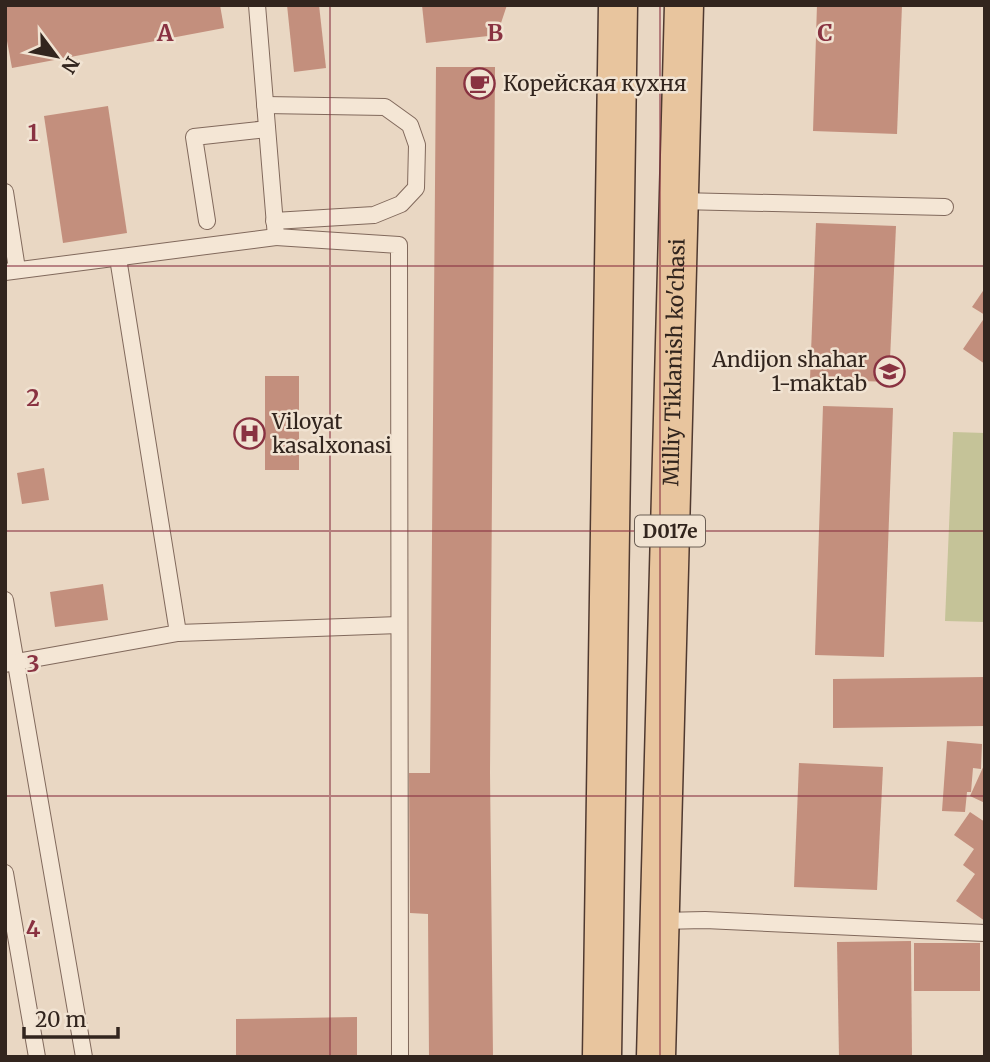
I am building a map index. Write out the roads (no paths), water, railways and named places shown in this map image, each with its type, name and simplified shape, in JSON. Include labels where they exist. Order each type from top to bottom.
[{"type":"main road","name":"D017e","points":[[602,1057],[618,5]]},
{"type":"main road","name":"Milliy Tiklanish ko'chasi","points":[[656,1057],[684,5]]},
{"type":"lane","points":[[257,5],[275,229]]},
{"type":"lane","points":[[5,192],[11,270],[118,258],[275,229],[374,215],[401,204],[416,188],[417,145],[410,125],[385,107],[265,105]]},
{"type":"lane","points":[[207,221],[194,136],[267,129]]},
{"type":"lane","points":[[679,201],[945,207]]},
{"type":"lane","points":[[275,229],[399,245],[400,1057]]},
{"type":"lane","points":[[118,258],[178,633]]},
{"type":"lane","points":[[5,600],[10,662],[84,1057]]},
{"type":"lane","points":[[10,662],[178,633],[399,625]]},
{"type":"lane","points":[[5,873],[37,1057]]},
{"type":"lane","points":[[660,921],[705,920],[985,933]]},
{"type":"place","name":"Корейская кухня","points":[[480,84]]},
{"type":"place","name":"Andijon shahar 1-maktab","points":[[890,372]]},
{"type":"place","name":"Viloyat kasalxonasi","points":[[249,434]]}]
